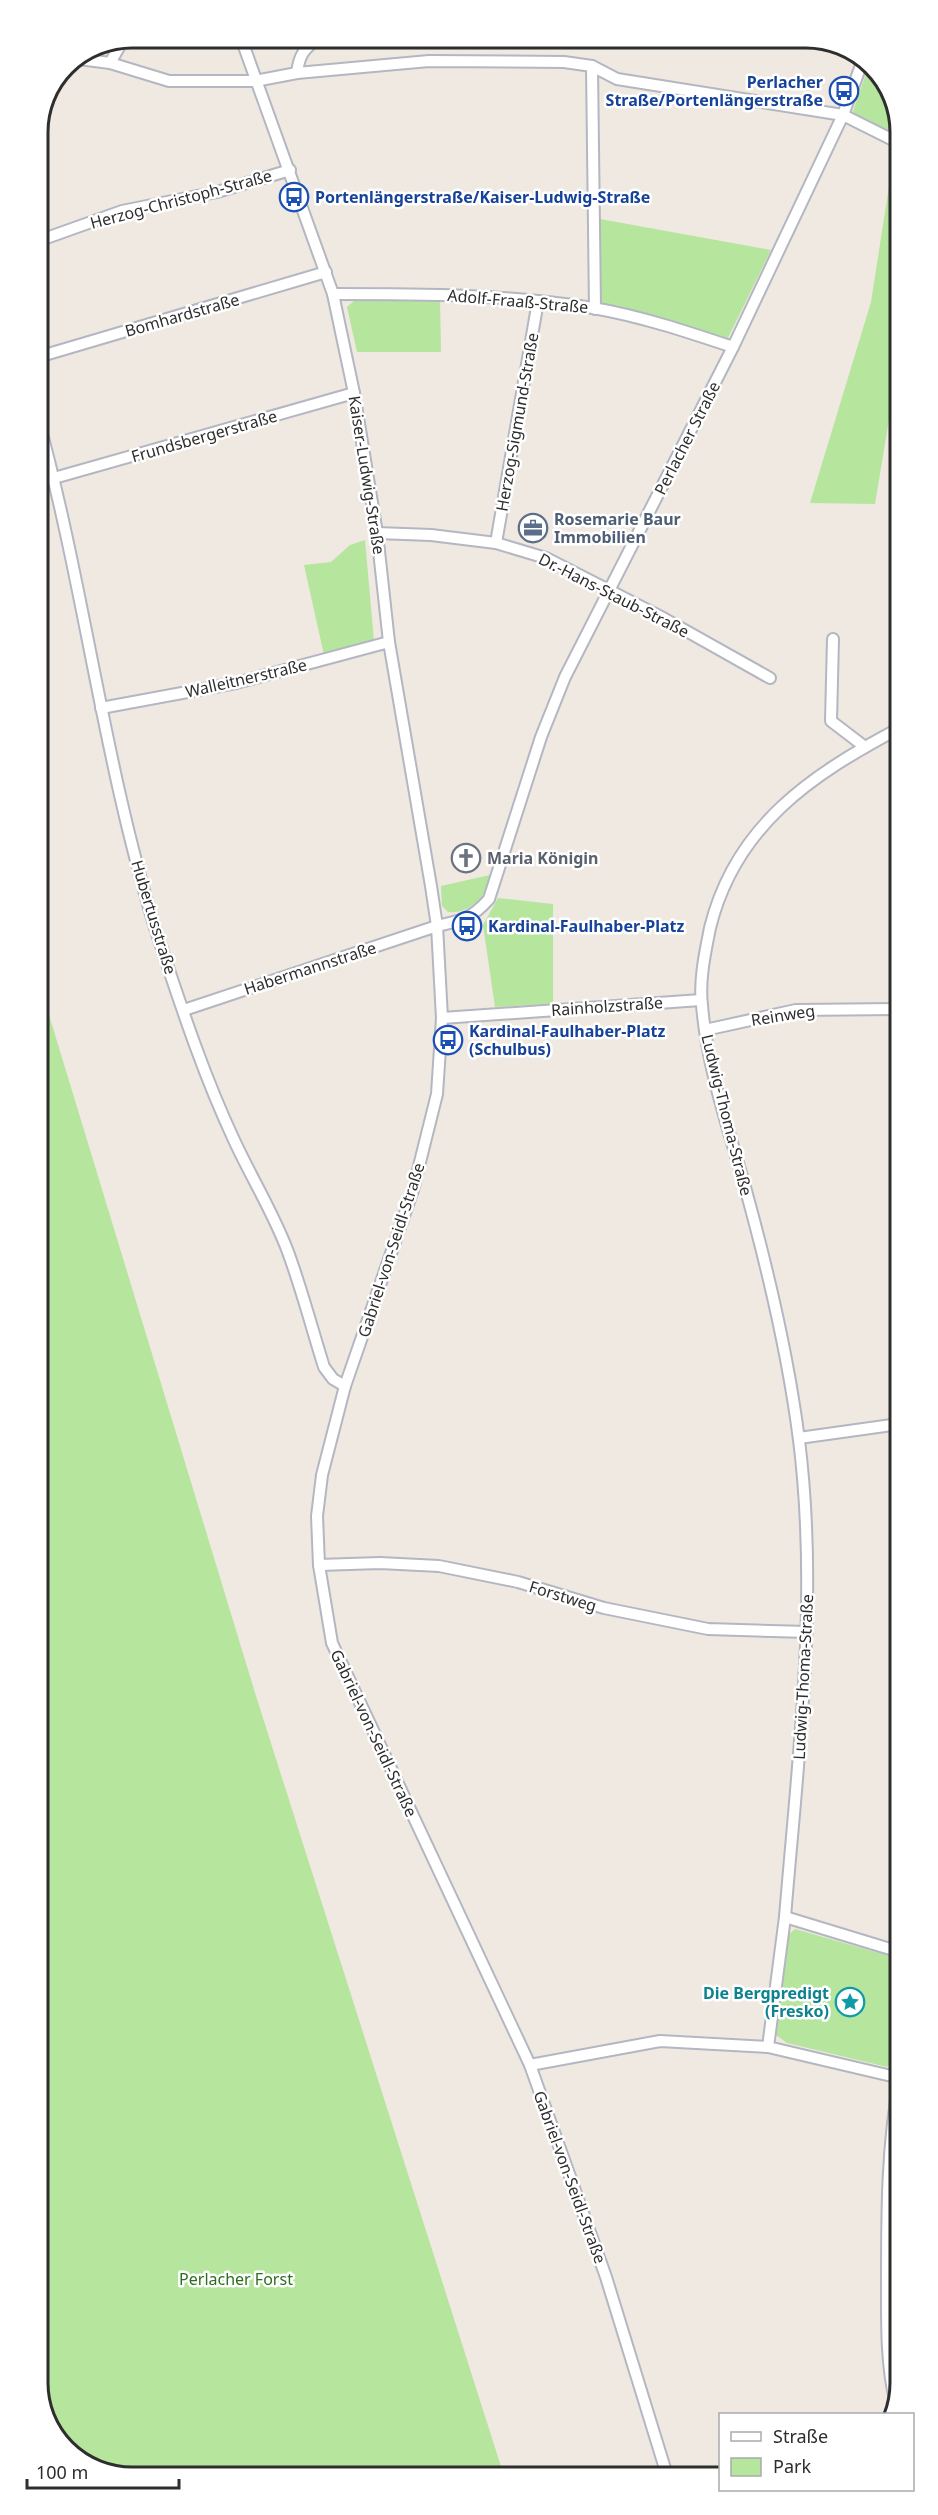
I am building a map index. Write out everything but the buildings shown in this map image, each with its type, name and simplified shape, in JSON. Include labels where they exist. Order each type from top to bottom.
[{"type":"street","name":"Kaiser-Ludwig-Straße","points":[[244,48],[333,294],[354,393],[377,533],[389,642],[437,926]]},
{"type":"street","points":[[297,73],[298,58],[305,48]]},
{"type":"street","points":[[110,63],[118,50]]},
{"type":"street","points":[[88,60],[110,63],[169,81],[255,81],[297,73],[429,60],[564,62],[592,66],[617,79],[843,115],[890,138]]},
{"type":"street","points":[[592,66],[595,309]]},
{"type":"street","name":"Perlacher Straße","points":[[437,926],[464,920],[474,915],[489,898],[541,736],[565,677],[607,590],[733,347],[843,115],[860,68]]},
{"type":"street","name":"Herzog-Christoph-Straße","points":[[48,237],[122,211],[217,192],[290,170]]},
{"type":"street","name":"Bomhardstraße","points":[[48,354],[326,272]]},
{"type":"street","name":"Adolf-Fraaß-Straße","points":[[333,294],[438,294],[538,301],[595,309],[691,333],[733,347]]},
{"type":"street","name":"Herzog-Sigmund-Straße","points":[[496,543],[538,301]]},
{"type":"street","name":"Frundsbergerstraße","points":[[54,478],[354,393]]},
{"type":"street","name":"Hubertusstraße","points":[[48,456],[76,574],[101,708],[125,817],[157,933],[233,1138],[288,1251],[324,1367],[333,1379],[345,1386]]},
{"type":"street","name":"Dr.-Hans-Staub-Straße","points":[[377,533],[431,535],[496,543],[546,558],[770,678]]},
{"type":"street","points":[[834,639],[831,721],[865,747]]},
{"type":"street","name":"Walleitnerstraße","points":[[101,708],[236,683],[389,642]]},
{"type":"street","name":"Ludwig-Thoma-Straße","points":[[768,2047],[785,1917],[807,1632],[807,1519],[799,1438],[781,1325],[709,1057],[701,1000],[707,942],[715,908],[747,845],[794,792],[890,733]]},
{"type":"street","name":"Habermannstraße","points":[[184,1010],[437,926]]},
{"type":"street","name":"Gabriel-von-Seidl-Straße","points":[[437,926],[442,1018],[437,1094],[409,1200],[345,1386],[322,1474],[317,1516],[319,1565],[332,1643],[530,2065],[606,2277],[665,2467]]},
{"type":"street","name":"Rainholzstraße","points":[[442,1018],[701,1000]]},
{"type":"street","name":"Reinweg","points":[[705,1030],[796,1010],[890,1009]]},
{"type":"street","points":[[799,1438],[890,1425]]},
{"type":"street","name":"Forstweg","points":[[319,1565],[380,1563],[439,1566],[518,1582],[604,1608],[708,1629],[807,1632]]},
{"type":"street","points":[[785,1917],[890,1949]]},
{"type":"street","points":[[530,2065],[660,2041],[768,2047],[890,2076]]},
{"type":"street","points":[[890,2171],[886,2208],[890,2368]]},
{"type":"green space","points":[[866,74],[881,95],[887,110],[890,133],[852,114]]},
{"type":"green space","points":[[890,180],[890,413],[875,504],[810,503],[871,302]]},
{"type":"green space","points":[[600,219],[771,250],[728,338],[601,304]]},
{"type":"green space","points":[[440,300],[441,352],[357,352],[347,307],[354,301]]},
{"type":"green space","points":[[365,540],[374,641],[324,655],[304,565],[331,562],[350,545]]},
{"type":"green space","name":"Kardinal-Faulhaber-Platz","points":[[490,875],[492,878],[489,885],[481,897],[469,907],[448,912],[442,906],[441,886]]},
{"type":"green space","points":[[498,898],[553,904],[553,1004],[495,1007],[483,925]]},
{"type":"green space","name":"Perlacher Forst","points":[[48,1012],[256,1696],[501,2467],[127,2467],[110,2464],[90,2456],[69,2438],[54,2415],[48,2383]]},
{"type":"green space","points":[[795,1929],[890,1956],[890,2063],[887,2067],[787,2043],[776,2035],[774,2029],[788,1935]]},
{"type":"place","name":"Perlacher Straße/Portenlängerstraße","points":[[844,91]]},
{"type":"place","name":"Portenlängerstraße/Kaiser-Ludwig-Straße","points":[[294,197]]},
{"type":"place","name":"Rosemarie Baur Immobilien","points":[[533,528]]},
{"type":"place","name":"Maria Königin","points":[[466,858]]},
{"type":"place","name":"Kardinal-Faulhaber-Platz","points":[[467,926]]},
{"type":"place","name":"Kardinal-Faulhaber-Platz (Schulbus)","points":[[448,1040]]},
{"type":"place","name":"Die Bergpredigt (Fresko)","points":[[850,2002]]}]
